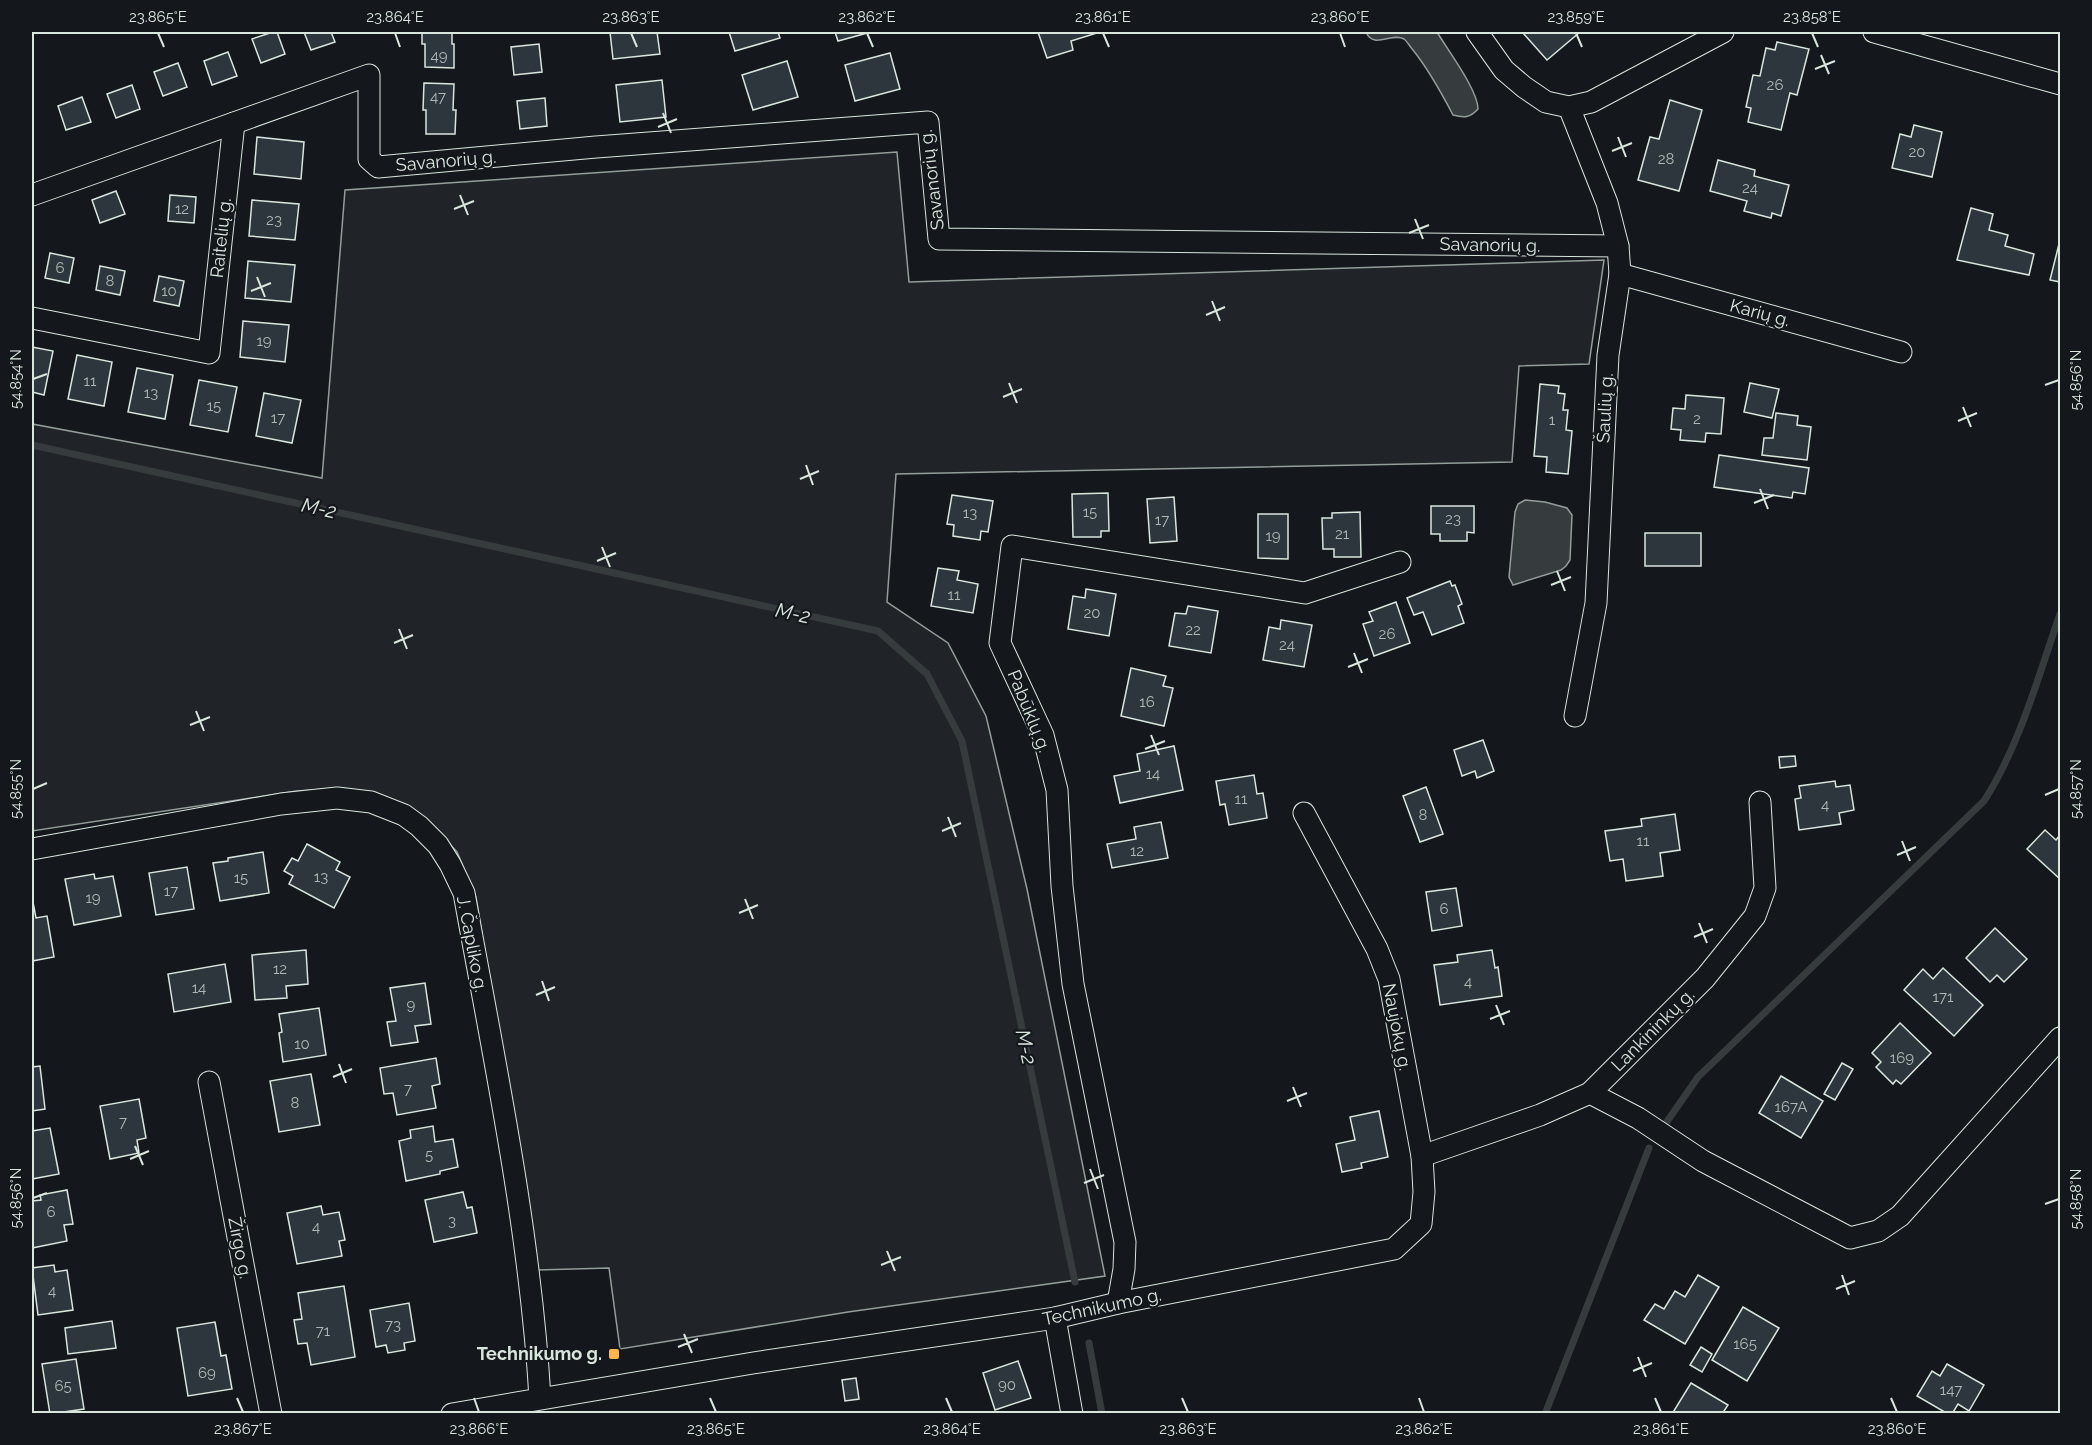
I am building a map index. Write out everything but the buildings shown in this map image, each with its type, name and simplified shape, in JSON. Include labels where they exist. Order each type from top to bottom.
[{"type":"street","points":[[1477,32],[1504,70],[1517,81],[1546,102],[1569,108],[1591,102],[1723,32]]},
{"type":"street","points":[[1874,32],[2061,84]]},
{"type":"street","name":"Savanorių g.","points":[[234,123],[369,75],[369,159],[378,167],[596,147],[928,122],[939,239],[1618,246]]},
{"type":"street","name":"Šaulių g.","points":[[1569,108],[1607,203],[1618,246],[1620,274],[1608,355],[1596,603],[1575,716]]},
{"type":"street","points":[[32,195],[234,123]]},
{"type":"street","name":"Raitelių g.","points":[[32,318],[208,353],[234,123]]},
{"type":"street","name":"Karių g.","points":[[1620,274],[1901,352]]},
{"type":"street","name":"Pabūklų g.","points":[[1118,1303],[1124,1269],[1125,1242],[1073,984],[1062,886],[1057,790],[1043,735],[1000,643],[1012,546],[1305,593],[1400,562]]},
{"type":"street","name":"J. Čapliko g.","points":[[32,849],[282,804],[337,798],[371,802],[404,815],[438,845],[464,893],[512,1162],[537,1348],[540,1398]]},
{"type":"street","name":"Lankininkų g.","points":[[1422,1156],[1540,1115],[1590,1093],[1705,978],[1755,916],[1765,888],[1760,802]]},
{"type":"street","name":"Naujokų g.","points":[[1304,813],[1377,949],[1389,979],[1422,1156],[1424,1192],[1421,1224],[1394,1249]]},
{"type":"street","points":[[1590,1093],[1638,1118],[1703,1161],[1850,1238],[1878,1231],[1900,1216],[2061,1038]]},
{"type":"street","name":"Žirgo g.","points":[[209,1082],[271,1413]]},
{"type":"street","name":"Technikumo g.","points":[[452,1413],[515,1408],[540,1398],[753,1363],[1054,1318],[1118,1303],[1394,1249]]},
{"type":"street","points":[[1054,1318],[1072,1413]]},
{"type":"shaded area","points":[[1366,32],[1437,32],[1468,81],[1478,109],[1467,116],[1453,115],[1430,73],[1405,40],[1394,37],[1373,40]]},
{"type":"shaded area","points":[[897,152],[909,282],[1604,260],[1589,364],[1519,366],[1512,462],[896,474],[887,602],[948,643],[986,716],[1027,889],[1105,1276],[848,1312],[620,1349],[609,1268],[537,1270],[476,897],[457,852],[431,824],[384,797],[343,788],[297,791],[32,831],[32,424],[322,478],[345,190]]},
{"type":"shaded area","points":[[1525,500],[1567,508],[1572,515],[1570,560],[1561,570],[1513,585],[1509,577],[1515,512],[1518,504]]},
{"type":"waterway","name":"M-2","points":[[32,445],[878,631],[927,674],[962,741],[1075,1282]]},
{"type":"waterway","points":[[1666,1123],[1698,1077],[1984,801],[2018,734],[2060,614]]},
{"type":"waterway","points":[[1545,1414],[1649,1148]]},
{"type":"waterway","name":"M-2","points":[[1089,1343],[1102,1414]]},
{"type":"place","name":"Technikumo g.","points":[[614,1354]]}]
